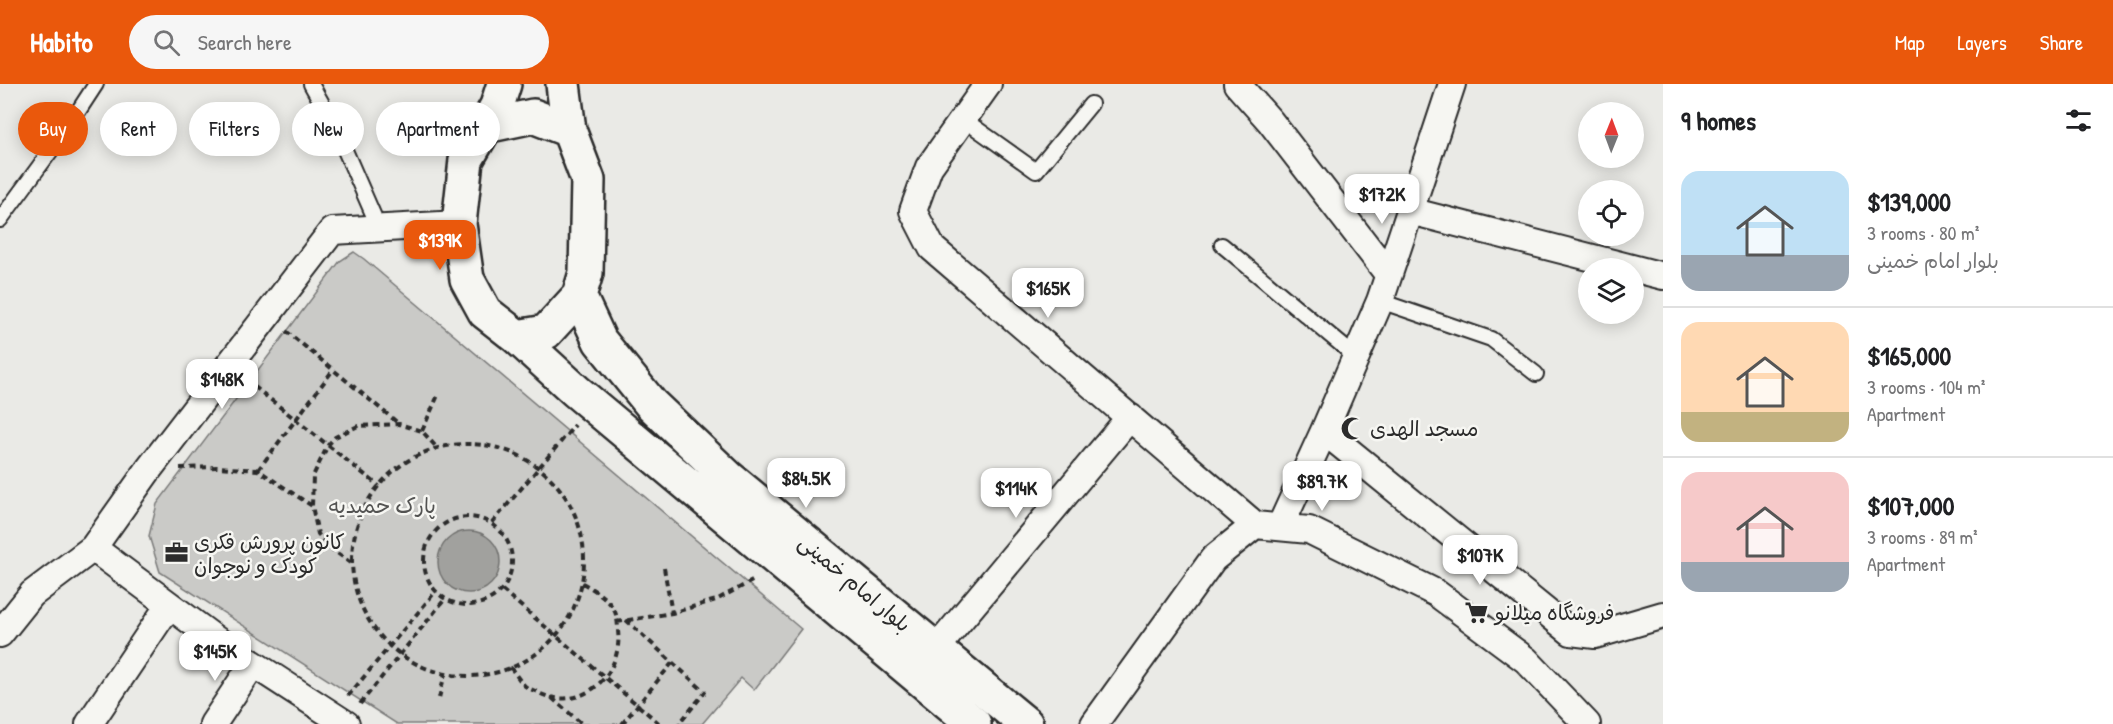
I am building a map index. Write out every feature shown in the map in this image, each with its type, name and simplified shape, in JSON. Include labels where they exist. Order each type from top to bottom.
[{"type":"main road","points":[[498,102],[504,84]]},
{"type":"main road","points":[[468,156],[459,224],[467,279],[485,312],[517,337],[546,332],[579,296],[585,273],[588,180],[569,130],[562,84]]},
{"type":"main road","points":[[500,123],[533,116],[569,130]]},
{"type":"main road","name":"بلوار امام خمینی","points":[[579,296],[600,341],[651,404],[729,478],[1026,724]]},
{"type":"main road","name":"بلوار امام خمینی","points":[[517,337],[592,404],[974,724]]},
{"type":"street","points":[[988,84],[929,167],[913,211],[932,248],[1130,417],[1267,526],[1309,530],[1436,593],[1526,660],[1587,724]]},
{"type":"street","points":[[1237,84],[1270,121],[1388,274]]},
{"type":"street","points":[[1094,724],[1213,559],[1267,526],[1324,431],[1380,301],[1452,84]]},
{"type":"street","points":[[1410,211],[1663,276]]},
{"type":"street","points":[[0,634],[32,594],[93,548],[149,469],[332,231],[459,224]]},
{"type":"street","points":[[936,649],[1130,417]]},
{"type":"street","points":[[1324,431],[1571,632],[1595,635],[1663,615]]},
{"type":"street","points":[[93,548],[214,639],[341,721]]},
{"type":"street","points":[[89,724],[169,605]]},
{"type":"street","points":[[213,724],[253,664]]},
{"type":"lane","points":[[0,220],[66,130],[96,84]]},
{"type":"lane","points":[[310,84],[334,125],[379,228]]},
{"type":"lane","points":[[963,119],[1036,171],[1091,104]]},
{"type":"lane","points":[[1222,245],[1356,357]]},
{"type":"lane","points":[[1380,301],[1491,339],[1536,374]]},
{"type":"path","points":[[267,315],[399,424]]},
{"type":"path","points":[[228,366],[379,486]]},
{"type":"path","points":[[258,470],[333,370]]},
{"type":"path","points":[[422,431],[439,393]]},
{"type":"path","points":[[492,524],[592,404]]},
{"type":"path","points":[[351,562],[329,547],[318,534],[312,506],[314,476],[328,445],[335,437],[358,426],[399,424],[422,431],[438,449]]},
{"type":"path","points":[[457,444],[492,446],[524,458],[552,479],[572,507],[583,540],[584,575],[582,583],[574,608],[557,635],[529,660],[496,673],[462,676],[428,669],[400,655],[373,628],[357,597],[351,562],[355,528],[370,496],[393,471],[423,453],[438,449],[457,444]]},
{"type":"path","points":[[149,469],[217,467],[258,470],[312,506]]},
{"type":"path","points":[[473,517],[492,524],[506,537],[513,556],[511,576],[502,590],[483,603],[464,606],[445,599],[436,591],[430,585],[424,566],[426,546],[436,530],[453,519],[473,517]]},
{"type":"path","points":[[617,622],[672,613],[716,600],[784,565]]},
{"type":"path","points":[[664,568],[672,613]]},
{"type":"path","points":[[551,698],[576,697],[595,689],[606,678],[615,661],[619,640],[613,607],[600,594],[582,583]]},
{"type":"path","points":[[502,590],[660,724]]},
{"type":"path","points":[[341,721],[390,645],[436,591]]},
{"type":"path","points":[[341,721],[400,655],[445,599]]},
{"type":"path","points":[[626,620],[705,692],[679,724]]},
{"type":"path","points":[[622,724],[673,662]]},
{"type":"path","points":[[510,667],[526,687],[551,698],[582,724]]},
{"type":"path","points":[[439,698],[446,673]]},
{"type":"green space","name":"پارک حمیدیه","points":[[354,252],[801,629],[754,690],[741,678],[702,724],[397,724],[160,572],[149,536],[157,504],[340,261]]},
{"type":"shaded area","points":[[469,531],[491,540],[500,562],[491,584],[469,593],[447,584],[438,562],[447,540]]},
{"type":"place","name":"مسجد الهدی","points":[[1352,428]]},
{"type":"place","name":"کانون پرورش فکری کودک و نوجوان","points":[[176,553]]},
{"type":"place","name":"فروشگاه میلانو","points":[[1477,612]]}]
